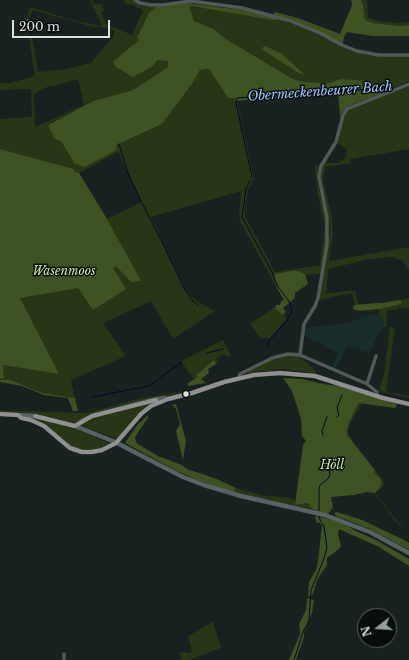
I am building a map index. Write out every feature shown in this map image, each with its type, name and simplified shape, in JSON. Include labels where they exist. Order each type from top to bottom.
[{"type":"main road","points":[[18,416],[44,426],[62,442],[73,449],[82,452],[95,452],[108,448],[116,443],[145,410],[151,406],[168,399],[239,378],[260,374],[303,374],[330,380],[376,396],[409,404]]},
{"type":"main road","points":[[75,426],[92,416],[149,401],[164,398],[168,399]]},
{"type":"main road","points":[[0,414],[47,419],[75,426],[101,436],[183,477],[204,485],[241,496],[325,515],[370,532],[409,553]]},
{"type":"street","points":[[135,0],[140,3],[151,5],[191,1],[242,8],[288,20],[320,33],[357,51],[379,55],[409,55]]},
{"type":"street","points":[[300,355],[303,327],[317,302],[327,244],[328,230],[326,209],[319,182],[319,173],[323,163],[336,142],[343,115],[350,107],[409,84]]},
{"type":"street","points":[[239,378],[240,374],[272,358],[288,354],[300,355],[367,384],[377,392],[376,396]]},
{"type":"street","points":[[367,384],[376,356]]},
{"type":"street","points":[[64,654],[64,660]]},
{"type":"shaded area","points":[[374,314],[382,318],[384,327],[377,336],[372,349],[368,352],[347,346],[336,369],[332,368],[338,353],[330,348],[329,349],[319,341],[317,343],[302,335],[303,328],[347,323],[360,317]]},
{"type":"green space","points":[[90,0],[92,0],[94,4],[102,4],[104,11],[101,12],[106,24],[132,35],[143,10],[130,4],[126,5],[124,0],[132,0],[142,6],[155,7],[149,13],[137,36],[157,60],[168,61],[168,67],[133,90],[93,101],[48,124],[55,138],[61,141],[74,163],[117,149],[115,145],[162,124],[192,84],[200,70],[209,69],[228,98],[233,98],[237,101],[254,179],[248,190],[245,216],[275,272],[320,265],[325,226],[317,191],[315,166],[320,166],[317,179],[326,220],[327,240],[321,274],[305,275],[298,271],[275,274],[277,288],[240,221],[241,191],[151,217],[189,294],[198,302],[215,311],[173,339],[151,301],[103,323],[126,356],[71,380],[75,398],[43,393],[10,380],[0,380],[0,378],[4,379],[0,366],[0,152],[75,171],[74,169],[0,149],[0,119],[32,117],[31,89],[0,90],[0,83],[10,83],[35,76],[29,39],[21,32],[32,37],[38,72],[67,69],[91,63],[113,37],[115,31],[107,28],[90,26],[33,10],[27,22],[30,7],[72,20],[102,26]],"holes":[[[78,79],[84,105],[35,127],[34,94],[49,86],[55,86]],[[118,152],[142,202],[107,219],[79,173]]]},
{"type":"green space","points":[[351,0],[361,0],[365,20],[373,23],[400,26],[409,25],[409,36],[372,36],[347,32],[344,37],[343,44],[289,19],[273,14],[275,12],[298,18],[340,34],[352,5]]},
{"type":"green space","points":[[361,0],[367,0],[368,17],[377,21],[398,23],[409,22],[409,25],[400,26],[373,23],[365,20]]},
{"type":"green space","points":[[188,3],[248,11],[279,18],[278,20],[272,20],[191,6],[190,8],[194,21],[214,29],[226,39],[293,79],[305,82],[329,83],[340,79],[368,81],[384,88],[382,93],[347,107],[340,117],[338,91],[237,101],[233,98],[228,98],[209,69],[200,70],[192,84],[162,124],[116,145],[117,150],[84,167],[74,163],[61,141],[55,139],[48,125],[93,101],[133,90],[168,67],[168,61],[157,60],[153,66],[133,77],[116,67],[113,62],[139,40],[137,37],[149,13],[155,7]]},
{"type":"green space","points":[[191,6],[272,20],[278,20],[279,18],[324,36],[350,50],[366,55],[409,56],[409,83],[382,93],[340,79],[329,83],[305,82],[293,79],[226,39],[214,29],[194,21],[190,8]]},
{"type":"green space","points":[[265,46],[282,54],[305,75],[297,72],[263,50],[263,47]]},
{"type":"green space","points":[[409,86],[409,149],[350,159],[351,163],[325,167],[323,181],[332,218],[333,234],[329,261],[409,247],[409,270],[401,260],[391,257],[370,259],[328,269],[326,294],[355,291],[358,305],[355,305],[352,293],[319,300],[330,232],[320,179],[322,168],[325,163],[338,163],[345,159],[347,151],[338,143],[343,116],[348,110]]},
{"type":"green space","name":"Wasenmoos","points":[[0,149],[74,169],[75,172],[79,173],[107,219],[141,281],[131,282],[116,266],[113,268],[126,289],[93,310],[78,288],[20,298],[59,374],[3,365],[4,379],[0,378]]},
{"type":"green space","points":[[298,271],[305,274],[308,284],[295,293],[294,299],[283,308],[286,312],[283,315],[275,308],[276,305],[280,305],[281,301],[284,300],[277,288],[275,274]]},
{"type":"green space","points":[[409,298],[409,308],[387,310],[386,327],[384,327],[382,318],[378,315],[380,309],[401,304],[401,301],[399,300]]},
{"type":"green space","points":[[399,300],[401,301],[401,304],[380,309],[359,311],[353,309],[354,305],[383,303]]},
{"type":"green space","points":[[276,306],[287,319],[269,339],[267,337],[261,339],[250,324]]},
{"type":"green space","points":[[390,327],[395,328],[386,392],[409,396],[409,398],[379,391],[384,373]]},
{"type":"green space","points":[[223,340],[231,355],[227,357],[225,354],[216,359],[218,363],[216,364],[214,360],[196,375],[199,377],[194,380],[181,361]]},
{"type":"green space","points":[[287,355],[299,356],[313,368],[317,374],[283,369],[243,374],[267,361]]},
{"type":"green space","points":[[214,360],[216,364],[208,369],[209,373],[201,379],[206,383],[188,386],[188,383],[198,377],[196,375]]},
{"type":"green space","name":"Höll","points":[[283,378],[302,379],[345,387],[397,404],[395,408],[359,403],[349,422],[347,435],[374,469],[375,474],[381,479],[380,488],[375,493],[367,492],[331,497],[333,508],[328,514],[312,509],[308,503],[295,505],[303,445],[306,441],[302,436],[301,419],[291,389]]},
{"type":"green space","points":[[0,380],[10,380],[43,393],[75,398],[78,411],[73,411],[68,398],[44,395],[22,386],[0,382]]},
{"type":"green space","points":[[191,388],[178,394],[142,401],[74,423],[37,415],[0,412],[87,413],[142,398],[179,392]]},
{"type":"green space","points":[[151,402],[152,404],[141,411],[118,439],[79,425],[89,418]]},
{"type":"green space","points":[[359,403],[362,403],[350,424],[348,432],[349,436],[384,482],[383,487],[378,490],[380,488],[375,474],[347,435],[349,422]]},
{"type":"green space","points":[[176,404],[186,441],[183,460],[176,431],[180,424],[176,409],[172,405]]},
{"type":"green space","points":[[148,415],[148,418],[135,437],[138,444],[158,456],[236,488],[233,492],[197,480],[125,443],[138,424]]},
{"type":"green space","points":[[34,418],[77,429],[111,444],[95,450],[81,450],[70,446],[34,420]]},
{"type":"green space","points":[[236,488],[261,495],[289,498],[295,500],[296,505],[308,503],[312,509],[233,492]]},
{"type":"green space","points":[[375,493],[396,520],[409,532],[395,521]]},
{"type":"green space","points":[[337,512],[362,520],[404,540],[409,543],[409,550],[370,529],[336,516],[334,513]]},
{"type":"green space","points":[[315,516],[330,519],[376,540],[409,559],[409,566],[379,547],[339,529],[338,534],[341,546],[327,558],[327,565],[317,580],[313,594],[310,597],[308,596],[309,582],[316,570],[318,561],[322,525],[316,522]]},
{"type":"green space","points":[[307,598],[314,600],[312,613],[296,660],[289,660],[300,634],[299,624],[306,610]]},
{"type":"green space","points":[[213,622],[221,648],[189,660],[182,660],[179,652],[192,653],[188,636]]},
{"type":"waterway","name":"Obermeckenbeurer Bach","points":[[252,177],[236,103],[237,98],[340,90],[360,90],[370,86],[382,90],[390,90],[409,82]]},
{"type":"waterway","points":[[119,144],[128,173],[139,197],[185,290],[198,305]]},
{"type":"waterway","name":"Obermeckenbeurer Bach","points":[[250,181],[246,189],[242,217],[271,270],[278,287],[289,301],[292,309],[287,320],[268,342],[267,346]]},
{"type":"waterway","points":[[207,353],[223,349]]},
{"type":"waterway","points":[[92,397],[149,386],[182,362]]},
{"type":"waterway","name":"Obermeckenbeurer Bach","points":[[337,417],[339,415],[337,408],[342,395]]},
{"type":"waterway","name":"Obermeckenbeurer Bach","points":[[323,435],[322,431],[327,417]]},
{"type":"waterway","name":"Obermeckenbeurer Bach","points":[[319,512],[319,488],[320,485],[328,479],[330,474],[329,470],[320,459]]},
{"type":"waterway","name":"Obermeckenbeurer Bach","points":[[294,660],[303,632],[309,621],[311,590],[327,548],[324,526],[319,515]]},
{"type":"transit line","points":[[0,414],[18,415],[21,418],[31,420],[44,426],[70,448],[82,452],[92,452],[102,450],[116,443],[141,414],[151,406],[168,399],[192,393],[224,382],[254,375],[280,373],[315,376],[383,398],[409,404]]},
{"type":"transit line","points":[[75,426],[92,416],[156,400]]},
{"type":"transit line","points":[[35,416],[75,426]]}]
